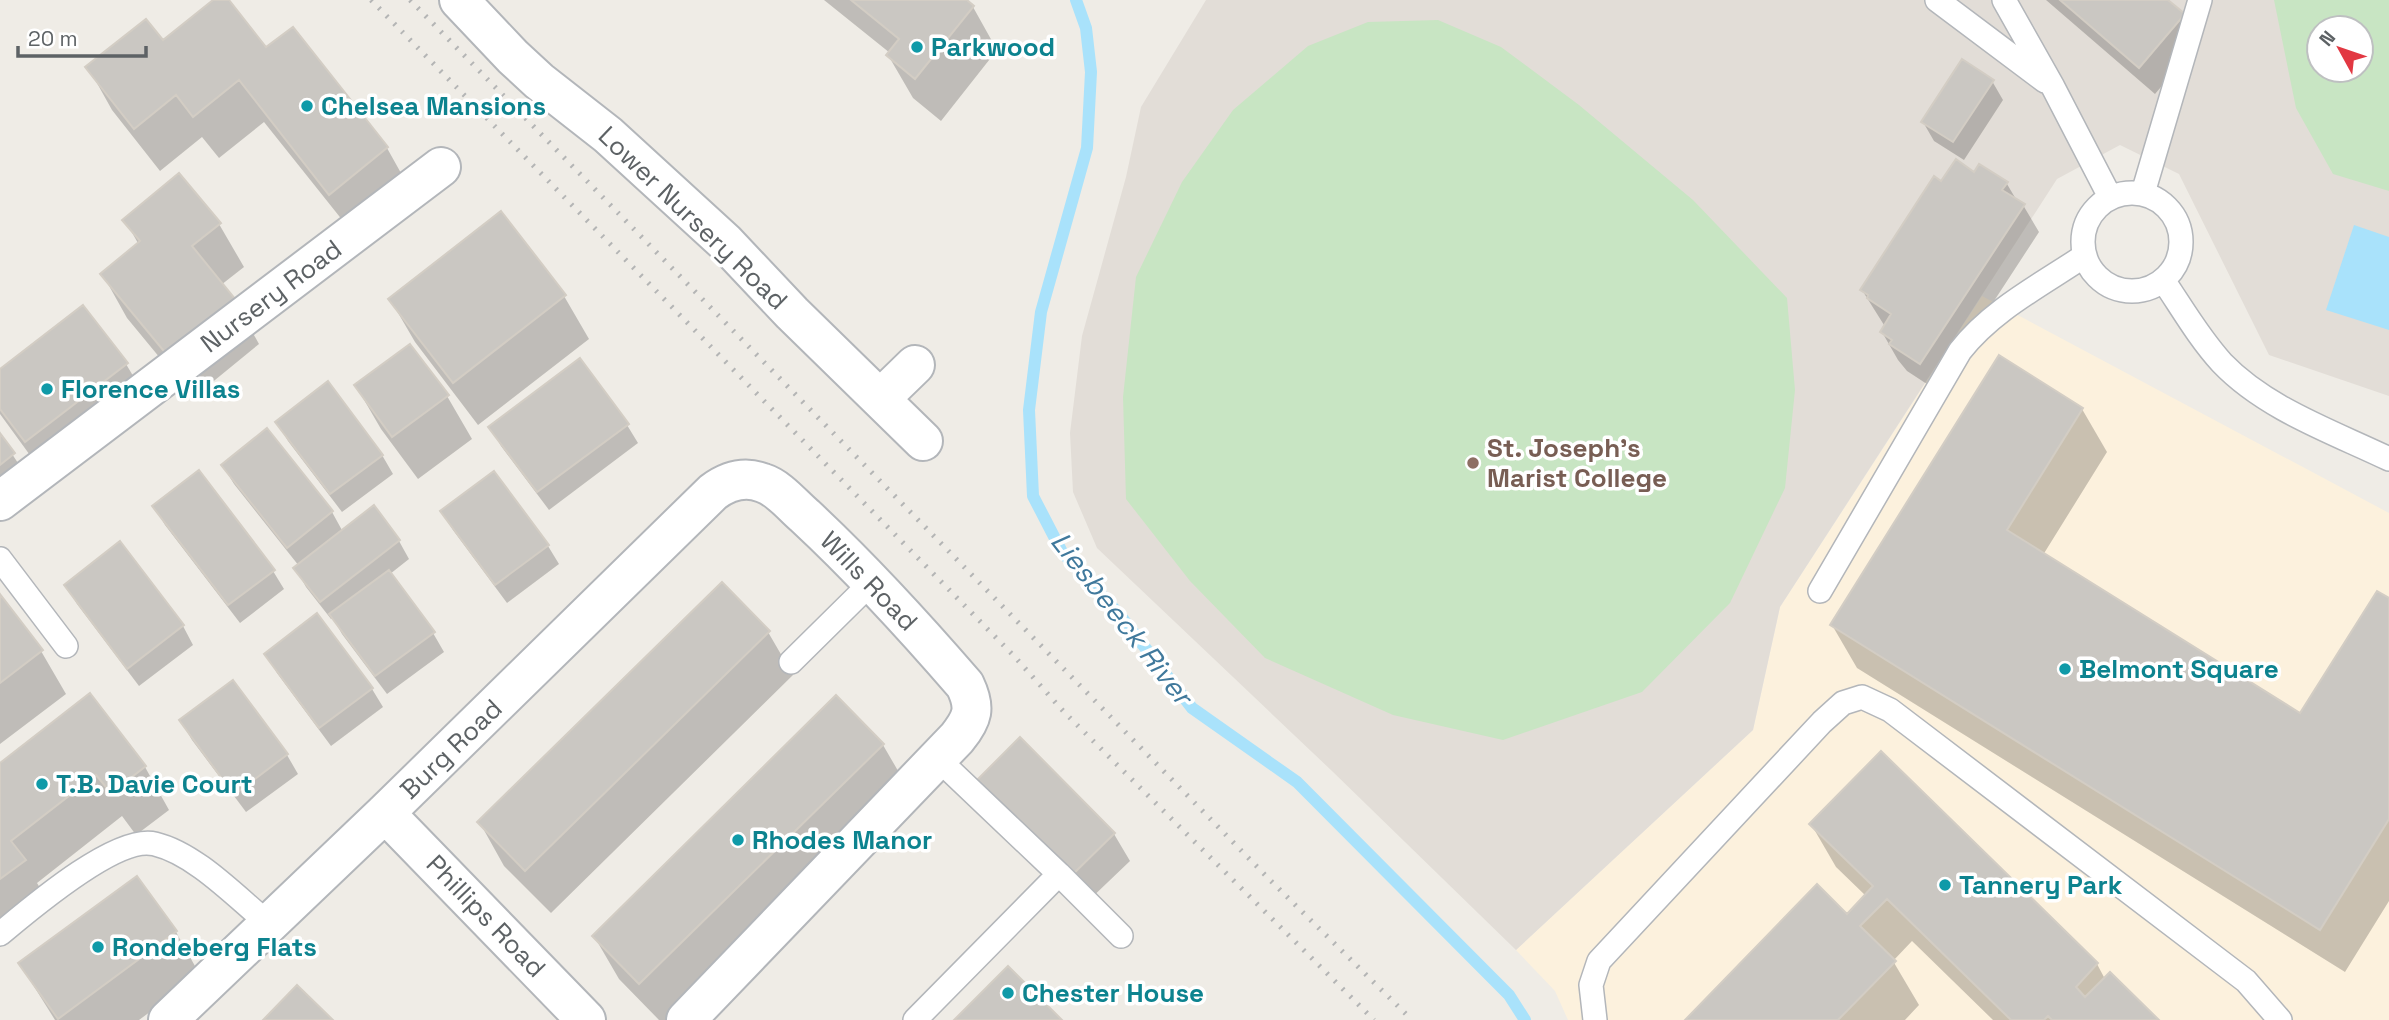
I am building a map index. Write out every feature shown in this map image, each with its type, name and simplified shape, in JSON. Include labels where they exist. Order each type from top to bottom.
[{"type":"street","name":"Lower Nursery Road","points":[[459,0],[513,57],[608,135],[725,242],[792,313],[923,442]]},
{"type":"street","name":"Nursery Road","points":[[0,500],[441,167]]},
{"type":"street","points":[[881,398],[915,365]]},
{"type":"street","name":"Wills Road","points":[[734,481],[765,483],[788,500],[845,553],[965,685],[972,699],[972,716],[957,738],[937,758]]},
{"type":"street","name":"Burg Road","points":[[168,1020],[385,813],[713,492],[734,481]]},
{"type":"street","points":[[686,1020],[937,758]]},
{"type":"street","name":"Phillips Road","points":[[385,813],[586,1020]]},
{"type":"lane","points":[[1937,0],[2053,87]]},
{"type":"lane","points":[[2004,0],[2053,87],[2109,197]]},
{"type":"lane","points":[[2143,193],[2200,0]]},
{"type":"lane","points":[[2127,192],[2143,193],[2170,210],[2180,229],[2181,247],[2175,265],[2163,280],[2145,290],[2127,292],[2107,285],[2094,275],[2084,257],[2086,221],[2109,197],[2127,192]]},
{"type":"lane","points":[[1820,591],[1960,351],[1988,321],[2084,257]]},
{"type":"lane","points":[[2163,280],[2208,345],[2223,363],[2249,386],[2291,412],[2389,459]]},
{"type":"lane","points":[[0,559],[66,646]]},
{"type":"lane","points":[[791,663],[872,582]]},
{"type":"lane","points":[[1595,1020],[1591,985],[1599,961],[1822,722],[1843,703],[1862,697],[1890,710],[2246,981],[2280,1020]]},
{"type":"lane","points":[[937,758],[1121,936]]},
{"type":"lane","points":[[0,934],[45,897],[113,852],[140,842],[155,843],[174,850],[196,863],[269,924]]},
{"type":"lane","points":[[915,1020],[1059,874]]},
{"type":"shaded area","name":"St. Joseph's Marist College","points":[[1206,0],[2389,0],[2389,396],[2269,355],[2179,174],[2120,145],[2057,179],[1780,607],[1753,730],[1516,950],[1097,548],[1073,492],[1070,433],[1082,336],[1126,177],[1141,107]]},
{"type":"shaded area","points":[[1982,296],[2389,513],[2389,1020],[1568,1020],[1555,991],[1516,950],[1753,730],[1780,607]]},
{"type":"green space","points":[[2274,0],[2389,0],[2389,191],[2333,174],[2296,108]]},
{"type":"green space","points":[[1438,20],[1501,47],[1579,105],[1693,200],[1787,298],[1795,390],[1785,488],[1730,603],[1642,692],[1503,740],[1393,715],[1265,658],[1190,581],[1126,499],[1123,397],[1136,277],[1182,182],[1233,110],[1308,46],[1368,22]]},
{"type":"water","points":[[2354,225],[2389,237],[2389,330],[2326,310]]},
{"type":"building","name":"Chelsea Mansions","points":[[213,0],[229,0],[266,47],[293,27],[388,147],[329,195],[239,80],[193,117],[176,95],[134,129],[85,67],[146,19],[163,40]]},
{"type":"building","name":"Parkwood","points":[[851,0],[967,0],[974,6],[915,79],[886,55],[899,39]]},
{"type":"building","points":[[2060,0],[2168,0],[2185,14],[2139,68]]},
{"type":"building","points":[[1962,59],[1994,80],[1953,142],[1921,122]]},
{"type":"building","points":[[1956,159],[1974,172],[1979,164],[2008,182],[2002,190],[2025,204],[1920,364],[1889,344],[1892,340],[1880,332],[1891,314],[1860,290],[1934,176],[1941,181]]},
{"type":"building","points":[[179,173],[221,223],[192,246],[236,300],[168,356],[100,274],[140,241],[122,220]]},
{"type":"building","points":[[501,211],[566,295],[453,383],[388,299]]},
{"type":"building","name":"Florence Villas","points":[[83,305],[128,363],[25,442],[0,409],[0,369]]},
{"type":"building","points":[[410,344],[449,395],[392,437],[354,385]]},
{"type":"building","name":"Belmont Square","points":[[1999,355],[2083,408],[2007,530],[2300,713],[2377,591],[2389,598],[2389,819],[2320,930],[1830,625]]},
{"type":"building","points":[[580,358],[629,424],[537,492],[488,427]]},
{"type":"building","points":[[328,381],[383,455],[330,494],[275,422]]},
{"type":"building","points":[[267,428],[333,511],[287,548],[221,465]]},
{"type":"building","points":[[0,433],[15,453],[0,465]]},
{"type":"building","points":[[199,470],[275,570],[228,605],[152,506]]},
{"type":"building","points":[[494,471],[549,545],[495,585],[440,511]]},
{"type":"building","points":[[374,505],[400,540],[320,602],[293,568]]},
{"type":"building","points":[[120,541],[184,625],[127,669],[64,585]]},
{"type":"building","points":[[389,570],[435,632],[375,676],[329,614]]},
{"type":"building","points":[[722,582],[770,631],[525,871],[477,822]]},
{"type":"building","points":[[0,594],[43,650],[0,683]]},
{"type":"building","points":[[317,613],[373,688],[319,728],[264,654]]},
{"type":"building","points":[[233,680],[288,754],[234,795],[179,720]]},
{"type":"building","name":"T.B. Davie Court","points":[[90,693],[146,766],[111,793],[96,775],[11,841],[26,860],[0,879],[0,763]]},
{"type":"building","name":"Rhodes Manor","points":[[836,695],[884,744],[639,984],[592,936]]},
{"type":"building","points":[[1020,737],[1115,833],[1069,878],[974,783]]},
{"type":"building","name":"Tannery Park","points":[[1881,751],[2098,963],[2076,987],[2085,997],[2110,972],[2159,1020],[2052,1020],[2048,1016],[2044,1020],[2011,1020],[1887,899],[1860,926],[1896,961],[1838,1020],[1685,1020],[1817,884],[1847,914],[1873,886],[1809,824]]},
{"type":"building","name":"Rondeberg Flats","points":[[137,876],[177,931],[58,1019],[18,963]]},
{"type":"building","name":"Chester House","points":[[1008,966],[1062,1020],[954,1020]]},
{"type":"building","points":[[297,985],[333,1020],[263,1020]]},
{"type":"waterway","name":"Liesbeeck River","points":[[1076,0],[1086,28],[1091,72],[1087,148],[1041,312],[1029,410],[1033,496],[1062,552],[1119,614],[1192,708],[1297,782],[1509,995],[1525,1020]]},
{"type":"railway","points":[[371,0],[1014,656],[1064,712],[1374,1020]]},
{"type":"railway","points":[[410,0],[1271,881],[1412,1020]]},
{"type":"place","name":"Parkwood","points":[[917,47]]},
{"type":"place","name":"Chelsea Mansions","points":[[307,106]]},
{"type":"place","name":"Florence Villas","points":[[47,389]]},
{"type":"place","name":"St. Joseph's Marist College","points":[[1473,463]]},
{"type":"place","name":"Belmont Square","points":[[2065,669]]},
{"type":"place","name":"T.B. Davie Court","points":[[42,784]]},
{"type":"place","name":"Rhodes Manor","points":[[738,840]]},
{"type":"place","name":"Tannery Park","points":[[1945,885]]},
{"type":"place","name":"Rondeberg Flats","points":[[98,947]]},
{"type":"place","name":"Chester House","points":[[1008,993]]}]
